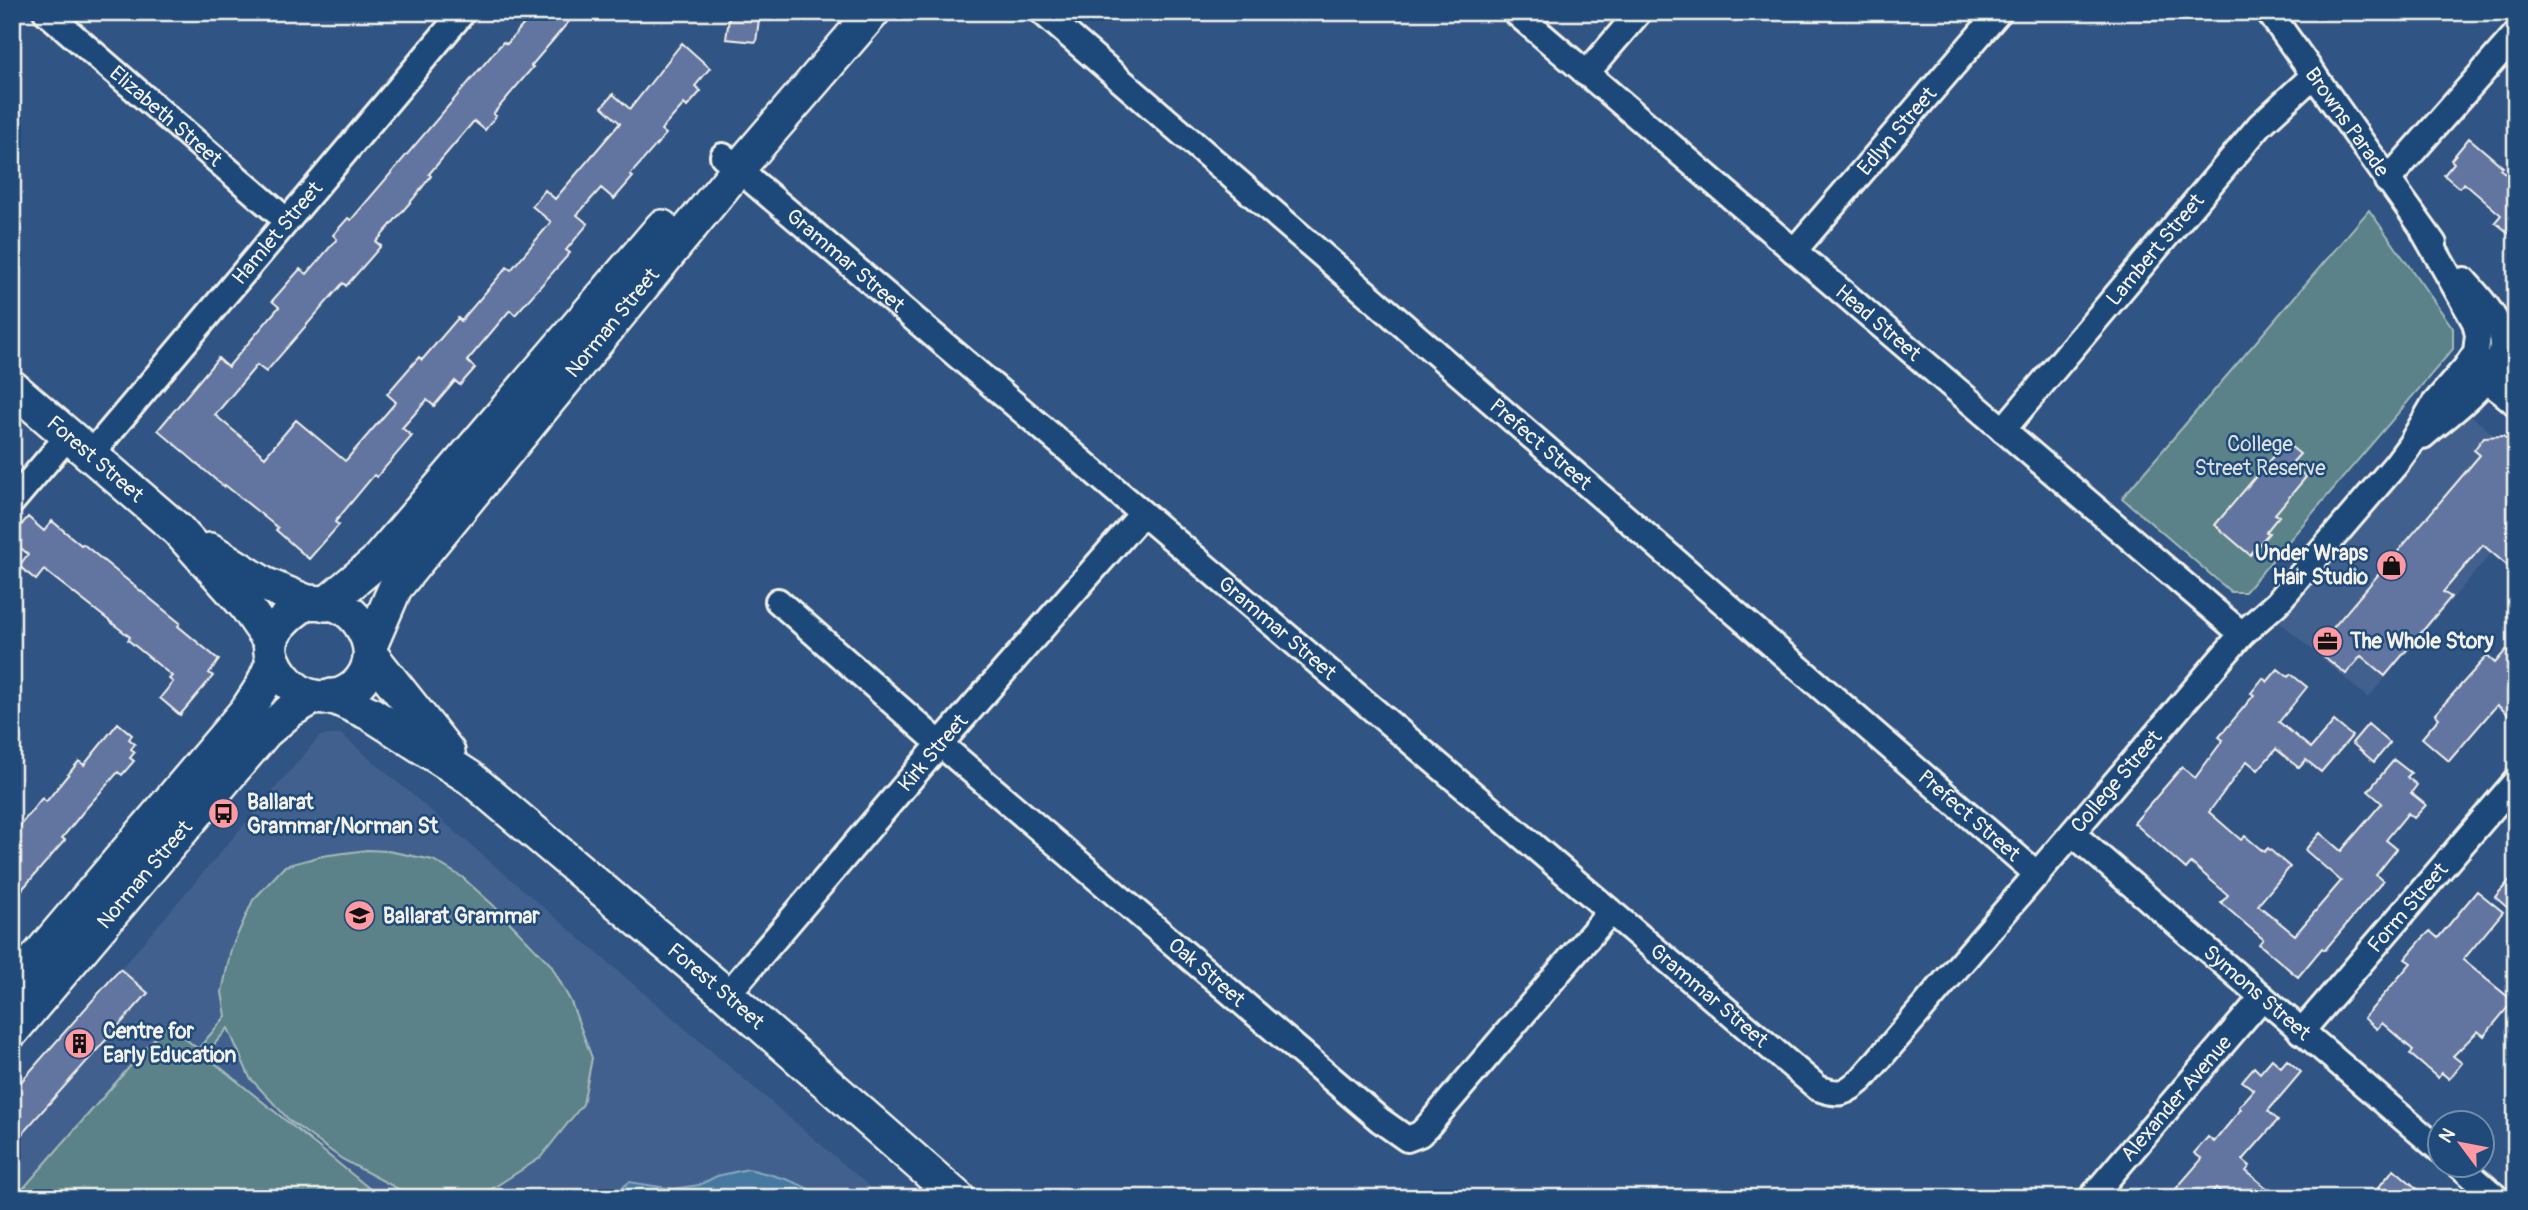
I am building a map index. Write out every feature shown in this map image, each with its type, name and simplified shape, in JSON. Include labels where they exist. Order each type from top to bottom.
[{"type":"main road","name":"Norman Street","points":[[370,650],[395,587],[846,12]]},
{"type":"main road","name":"Norman Street","points":[[316,603],[375,563],[730,163],[873,12]]},
{"type":"main road","name":"Forest Street","points":[[12,387],[178,530],[246,606],[272,652]]},
{"type":"main road","name":"Forest Street","points":[[178,530],[264,583],[316,603]]},
{"type":"main road","points":[[316,603],[337,604],[355,616],[370,650],[365,674],[350,692],[323,696],[292,686],[272,652],[279,627],[291,613],[316,603]]},
{"type":"main road","name":"Forest Street","points":[[370,650],[469,777]]},
{"type":"main road","name":"Norman Street","points":[[12,987],[247,710],[262,687],[272,652]]},
{"type":"main road","name":"Norman Street","points":[[12,1031],[265,732],[291,710],[323,696]]},
{"type":"main road","name":"Forest Street","points":[[323,696],[371,714],[469,777],[727,995],[958,1198]]},
{"type":"street","name":"Elizabeth Street","points":[[46,12],[287,221]]},
{"type":"street","name":"Hamlet Street","points":[[12,502],[80,445],[287,221],[463,12]]},
{"type":"street","name":"Prefect Street","points":[[1042,12],[2038,875]]},
{"type":"street","name":"Head Street","points":[[1515,12],[2242,634]]},
{"type":"street","points":[[1586,74],[1639,12]]},
{"type":"street","name":"Edlyn Street","points":[[1794,251],[1999,12]]},
{"type":"street","name":"Browns Parade","points":[[2269,12],[2424,232],[2495,320],[2502,341],[2492,371]]},
{"type":"street","points":[[2387,181],[2516,34]]},
{"type":"street","name":"Lambert Street","points":[[2003,430],[2260,125],[2314,75]]},
{"type":"street","name":"Grammar Street","points":[[730,163],[1818,1088],[1835,1094]]},
{"type":"street","name":"College Street","points":[[1835,1094],[1848,1091],[1862,1079],[2242,634],[2277,603],[2396,464],[2434,404],[2492,371]]},
{"type":"street","points":[[2492,371],[2503,392],[2516,404]]},
{"type":"street","name":"Kirk Street","points":[[727,995],[940,744],[1143,514]]},
{"type":"street","name":"Oak Street","points":[[778,601],[940,744],[1409,1147],[1610,912]]},
{"type":"street","name":"Form Street","points":[[2301,1032],[2516,781]]},
{"type":"street","name":"Symons Street","points":[[2073,834],[2261,999],[2426,1137]]},
{"type":"street","name":"Alexander Avenue","points":[[2091,1198],[2261,999]]},
{"type":"street","points":[[2474,1178],[2497,1198]]},
{"type":"shaded area","points":[[2462,408],[2516,454],[2516,524],[2368,698],[2280,622]]},
{"type":"shaded area","name":"Ballarat Grammar","points":[[341,734],[883,1198],[12,1198],[12,1096],[320,736]]},
{"type":"shaded area","points":[[748,1169],[796,1183],[821,1198],[610,1198],[629,1182],[673,1189],[699,1185],[717,1176]]},
{"type":"green space","name":"College Street Reserve","points":[[2369,210],[2453,328],[2453,349],[2245,592],[2231,592],[2122,498]]},
{"type":"green space","points":[[367,850],[388,851],[433,860],[462,877],[551,965],[571,1002],[592,1058],[583,1104],[540,1158],[479,1197],[417,1192],[411,1198],[400,1198],[406,1191],[342,1159],[290,1121],[250,1078],[228,1028],[205,1055],[381,1198],[15,1198],[167,1024],[198,1049],[226,1016],[222,992],[231,949],[253,900],[285,866],[322,856]]},
{"type":"building","points":[[534,12],[577,12],[493,114],[496,116],[485,130],[474,121],[429,174],[431,176],[376,242],[381,246],[346,286],[343,283],[266,372],[257,365],[215,415],[265,457],[296,420],[345,461],[396,402],[387,394],[419,357],[422,360],[458,318],[461,321],[507,267],[511,270],[551,222],[532,206],[545,190],[555,199],[620,123],[602,107],[613,94],[630,109],[682,43],[710,68],[695,86],[701,91],[687,107],[684,104],[661,130],[666,134],[630,175],[633,177],[614,199],[601,188],[577,215],[588,224],[566,250],[570,253],[515,315],[510,310],[467,361],[475,368],[460,385],[455,381],[434,406],[427,400],[402,428],[412,436],[377,477],[374,475],[335,522],[339,525],[309,559],[276,530],[278,528],[225,485],[224,487],[158,430],[218,358],[228,367],[279,307],[272,301],[300,269],[307,274],[337,239],[333,235],[348,218],[351,220],[503,42],[507,44]]},
{"type":"building","points":[[730,12],[760,12],[756,42],[726,39]]},
{"type":"building","points":[[2469,138],[2516,182],[2516,239],[2495,222],[2501,215],[2464,183],[2459,188],[2444,175],[2454,163],[2451,160]]},
{"type":"building","points":[[2503,436],[2516,446],[2516,573],[2483,545],[2443,592],[2451,597],[2385,676],[2361,656],[2346,674],[2315,649],[2480,455],[2474,450],[2484,437]]},
{"type":"building","points":[[2285,442],[2300,454],[2291,464],[2306,477],[2275,514],[2279,516],[2266,532],[2269,533],[2250,555],[2215,525]]},
{"type":"building","points":[[28,517],[44,531],[52,521],[83,544],[180,623],[178,626],[219,660],[209,673],[213,676],[180,715],[160,698],[173,682],[169,679],[172,676],[128,640],[130,637],[44,570],[36,580],[19,566],[28,554],[12,541],[12,536]]},
{"type":"building","points":[[2506,650],[2516,657],[2516,721],[2497,705],[2449,761],[2422,738],[2439,718],[2435,714],[2487,656],[2495,663]]},
{"type":"building","points":[[2278,669],[2288,677],[2291,674],[2307,687],[2279,722],[2311,748],[2334,721],[2352,736],[2321,772],[2306,760],[2299,768],[2276,749],[2258,770],[2247,761],[2209,812],[2241,840],[2245,836],[2264,852],[2268,848],[2290,867],[2258,905],[2295,935],[2341,881],[2305,850],[2320,833],[2341,851],[2382,803],[2368,791],[2394,760],[2411,773],[2407,777],[2417,785],[2411,793],[2426,805],[2414,818],[2408,813],[2386,840],[2397,849],[2376,875],[2383,881],[2325,950],[2322,948],[2298,977],[2259,944],[2263,939],[2221,903],[2228,895],[2191,863],[2186,869],[2134,823],[2182,767],[2195,778],[2223,740],[2219,737],[2254,695],[2251,693],[2263,678],[2267,682]]},
{"type":"building","points":[[118,723],[132,735],[129,739],[135,744],[131,749],[135,752],[130,758],[134,761],[122,775],[118,772],[83,812],[62,838],[65,840],[12,901],[12,835],[42,798],[46,802],[79,761],[84,765]]},
{"type":"building","points":[[2368,724],[2390,743],[2374,762],[2352,743]]},
{"type":"building","points":[[2516,873],[2516,915],[2495,897]]},
{"type":"building","points":[[2477,891],[2503,912],[2463,960],[2513,1001],[2484,1036],[2478,1031],[2453,1056],[2462,1063],[2449,1079],[2442,1073],[2438,1078],[2410,1054],[2413,1050],[2382,1023],[2377,1029],[2364,1018],[2411,963],[2405,959],[2422,939],[2430,931],[2438,938]]},
{"type":"building","name":"Centre for Early Education","points":[[120,969],[148,993],[12,1145],[12,1092]]},
{"type":"building","points":[[2272,1059],[2281,1067],[2287,1060],[2301,1072],[2268,1111],[2278,1120],[2243,1160],[2250,1166],[2246,1171],[2279,1198],[2228,1198],[2216,1188],[2207,1198],[2168,1198],[2202,1159],[2194,1153],[2208,1137],[2214,1142],[2254,1090],[2242,1081],[2254,1067],[2260,1073]]},
{"type":"building","points":[[2394,1169],[2428,1198],[2389,1198],[2378,1188]]},
{"type":"place","name":"Under Wraps Hair Studio","points":[[2391,565]]},
{"type":"place","name":"The Whole Story","points":[[2327,641]]},
{"type":"place","name":"Ballarat Grammar/Norman St","points":[[224,814]]},
{"type":"place","name":"Ballarat Grammar","points":[[360,916]]},
{"type":"place","name":"Centre for Early Education","points":[[80,1043]]}]
